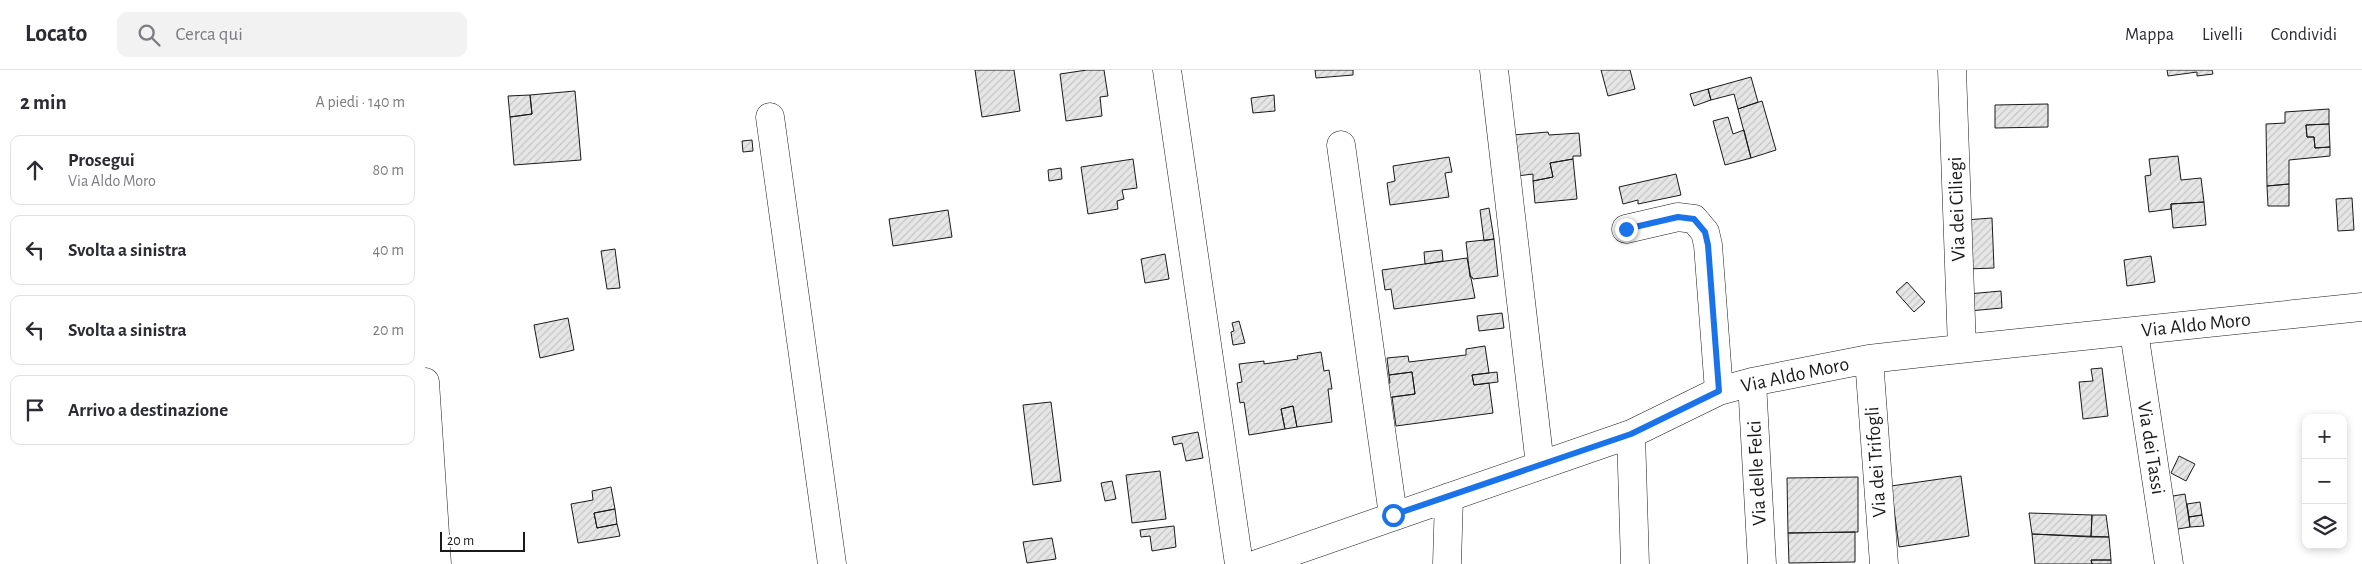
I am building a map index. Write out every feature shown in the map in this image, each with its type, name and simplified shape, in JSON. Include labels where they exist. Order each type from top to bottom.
[{"type":"street","points":[[1167,70],[1239,564]]},
{"type":"street","points":[[1494,70],[1540,465]]},
{"type":"street","name":"Via dei Ciliegi","points":[[1952,70],[1962,348]]},
{"type":"street","points":[[770,117],[832,564]]},
{"type":"street","points":[[1341,145],[1393,515]]},
{"type":"street","points":[[1626,229],[1678,217],[1694,219],[1705,232],[1708,245],[1719,391]]},
{"type":"street","name":"Via Aldo Moro","points":[[1257,564],[1393,515],[1631,434],[1719,391],[1752,382],[1869,360],[1962,348],[2134,332],[2362,307]]},
{"type":"street","name":"Via dei Tassi","points":[[2134,332],[2169,564]]},
{"type":"street","name":"Via dei Trifogli","points":[[1869,360],[1884,564]]},
{"type":"street","points":[[425,382],[437,564]]},
{"type":"street","name":"Via delle Felci","points":[[1752,382],[1762,564]]},
{"type":"street","points":[[1631,434],[1635,564]]},
{"type":"street","points":[[1447,564],[1449,497]]},
{"type":"building","points":[[975,70],[1014,70],[1020,111],[982,117]]},
{"type":"building","points":[[1087,70],[1104,70],[1108,96],[1100,97],[1102,116],[1066,121],[1060,74]]},
{"type":"building","points":[[1315,70],[1353,70],[1353,75],[1316,78]]},
{"type":"building","points":[[1601,70],[1630,70],[1635,89],[1608,96]]},
{"type":"building","points":[[2167,70],[2212,70],[2213,74],[2197,76],[2197,72],[2168,76]]},
{"type":"building","points":[[1751,77],[1758,102],[1738,109],[1734,94],[1711,100],[1708,89]]},
{"type":"building","points":[[1708,89],[1711,100],[1694,106],[1690,94]]},
{"type":"building","points":[[575,91],[581,160],[514,165],[510,117],[532,114],[530,95]]},
{"type":"building","points":[[530,95],[532,114],[510,117],[508,96]]},
{"type":"building","points":[[1274,95],[1275,111],[1253,113],[1251,98]]},
{"type":"building","points":[[1762,101],[1776,150],[1751,158],[1738,109]]},
{"type":"building","points":[[2048,104],[2048,127],[1995,128],[1995,105]]},
{"type":"building","points":[[2329,109],[2329,124],[2306,125],[2307,137],[2314,137],[2315,148],[2330,147],[2330,156],[2289,160],[2289,184],[2267,186],[2266,124],[2285,123],[2285,112]]},
{"type":"building","points":[[1728,117],[1733,134],[1744,130],[1751,158],[1725,165],[1713,121]]},
{"type":"building","points":[[2329,124],[2330,147],[2315,148],[2314,137],[2307,137],[2306,125]]},
{"type":"building","points":[[1548,132],[1549,135],[1579,133],[1581,156],[1573,156],[1573,159],[1550,163],[1553,177],[1533,181],[1533,174],[1517,176],[1513,135]]},
{"type":"building","points":[[752,140],[753,151],[743,152],[742,141]]},
{"type":"building","points":[[2178,156],[2181,180],[2201,178],[2204,202],[2171,204],[2171,209],[2149,212],[2145,176],[2151,175],[2149,159]]},
{"type":"building","points":[[1449,157],[1452,172],[1445,173],[1449,197],[1390,205],[1387,183],[1395,181],[1393,166]]},
{"type":"building","points":[[1133,159],[1137,188],[1122,190],[1124,199],[1117,201],[1118,209],[1088,214],[1081,167]]},
{"type":"building","points":[[1573,159],[1577,199],[1535,203],[1533,181],[1553,177],[1550,163]]},
{"type":"building","points":[[1061,168],[1062,179],[1049,181],[1048,170]]},
{"type":"building","points":[[1676,174],[1681,195],[1638,204],[1638,200],[1623,204],[1619,187]]},
{"type":"building","points":[[2289,184],[2289,206],[2268,206],[2267,186]]},
{"type":"building","points":[[2352,198],[2354,230],[2338,231],[2336,199]]},
{"type":"building","points":[[2204,202],[2206,225],[2173,228],[2171,204]]},
{"type":"building","points":[[1489,208],[1494,239],[1484,241],[1480,210]]},
{"type":"building","points":[[948,210],[952,237],[893,246],[889,219]]},
{"type":"building","points":[[1992,218],[1994,268],[1967,269],[1965,220]]},
{"type":"building","points":[[1494,239],[1498,276],[1473,279],[1470,277],[1466,242]]},
{"type":"building","points":[[615,249],[620,288],[607,289],[601,251]]},
{"type":"building","points":[[1442,250],[1443,261],[1425,264],[1424,252]]},
{"type":"building","points":[[1165,254],[1169,279],[1145,283],[1141,259]]},
{"type":"building","points":[[2151,256],[2155,282],[2127,286],[2124,260]]},
{"type":"building","points":[[1467,258],[1475,298],[1394,309],[1391,289],[1385,290],[1382,270]]},
{"type":"building","points":[[1907,282],[1925,302],[1914,312],[1896,292]]},
{"type":"building","points":[[2001,291],[2002,308],[1969,311],[1968,294]]},
{"type":"building","points":[[1502,313],[1504,328],[1479,331],[1477,316]]},
{"type":"building","points":[[568,318],[574,350],[540,358],[534,325]]},
{"type":"building","points":[[1239,321],[1245,343],[1233,345],[1231,332],[1234,331],[1232,323]]},
{"type":"building","points":[[1485,346],[1489,373],[1472,375],[1474,385],[1489,383],[1493,413],[1396,426],[1392,397],[1415,394],[1412,372],[1389,375],[1387,358],[1408,356],[1409,362],[1466,355],[1466,349]]},
{"type":"building","points":[[1321,352],[1324,371],[1329,370],[1332,389],[1328,389],[1332,422],[1297,427],[1293,406],[1281,409],[1285,429],[1249,435],[1244,402],[1240,403],[1237,383],[1242,382],[1239,364],[1264,361],[1264,364],[1298,359],[1297,356]]},
{"type":"building","points":[[2102,368],[2108,416],[2083,419],[2079,382],[2093,381],[2091,369]]},
{"type":"building","points":[[1412,372],[1415,394],[1386,398],[1384,384],[1390,383],[1389,375]]},
{"type":"building","points":[[1497,372],[1498,382],[1474,385],[1472,375]]},
{"type":"building","points":[[1051,402],[1061,481],[1033,485],[1023,405]]},
{"type":"building","points":[[1293,406],[1297,427],[1285,429],[1281,409]]},
{"type":"building","points":[[1198,432],[1203,458],[1186,461],[1182,443],[1174,445],[1172,437]]},
{"type":"building","points":[[2179,456],[2195,464],[2186,481],[2171,473]]},
{"type":"building","points":[[1160,471],[1166,519],[1132,523],[1126,475]]},
{"type":"building","points":[[1961,476],[1969,536],[1899,547],[1891,486]]},
{"type":"building","points":[[1858,477],[1858,532],[1788,533],[1787,478]]},
{"type":"building","points":[[1112,481],[1116,499],[1105,501],[1101,483]]},
{"type":"building","points":[[611,487],[615,509],[594,513],[597,528],[617,524],[620,536],[578,543],[571,504],[593,500],[592,491]]},
{"type":"building","points":[[2185,494],[2190,527],[2172,530],[2167,497]]},
{"type":"building","points":[[2200,502],[2202,515],[2189,517],[2187,504]]},
{"type":"building","points":[[615,509],[617,524],[597,528],[594,513]]},
{"type":"building","points":[[2029,513],[2092,515],[2091,537],[2032,534]]},
{"type":"building","points":[[2092,515],[2106,515],[2109,537],[2091,537]]},
{"type":"building","points":[[2202,515],[2204,526],[2190,527],[2189,517]]},
{"type":"building","points":[[1174,526],[1176,547],[1152,551],[1150,536],[1141,537],[1140,530]]},
{"type":"building","points":[[1855,532],[1855,562],[1789,563],[1788,533]]},
{"type":"building","points":[[2032,534],[2109,537],[2111,560],[2091,560],[2092,564],[2035,564]]},
{"type":"building","points":[[1052,538],[1056,559],[1027,563],[1023,542]]},
{"type":"building","points":[[2091,560],[2111,560],[2111,564],[2092,564]]},
{"type":"route","points":[[1393,515],[1631,434],[1719,391],[1708,245],[1705,232],[1694,219],[1678,217],[1626,229]]}]
